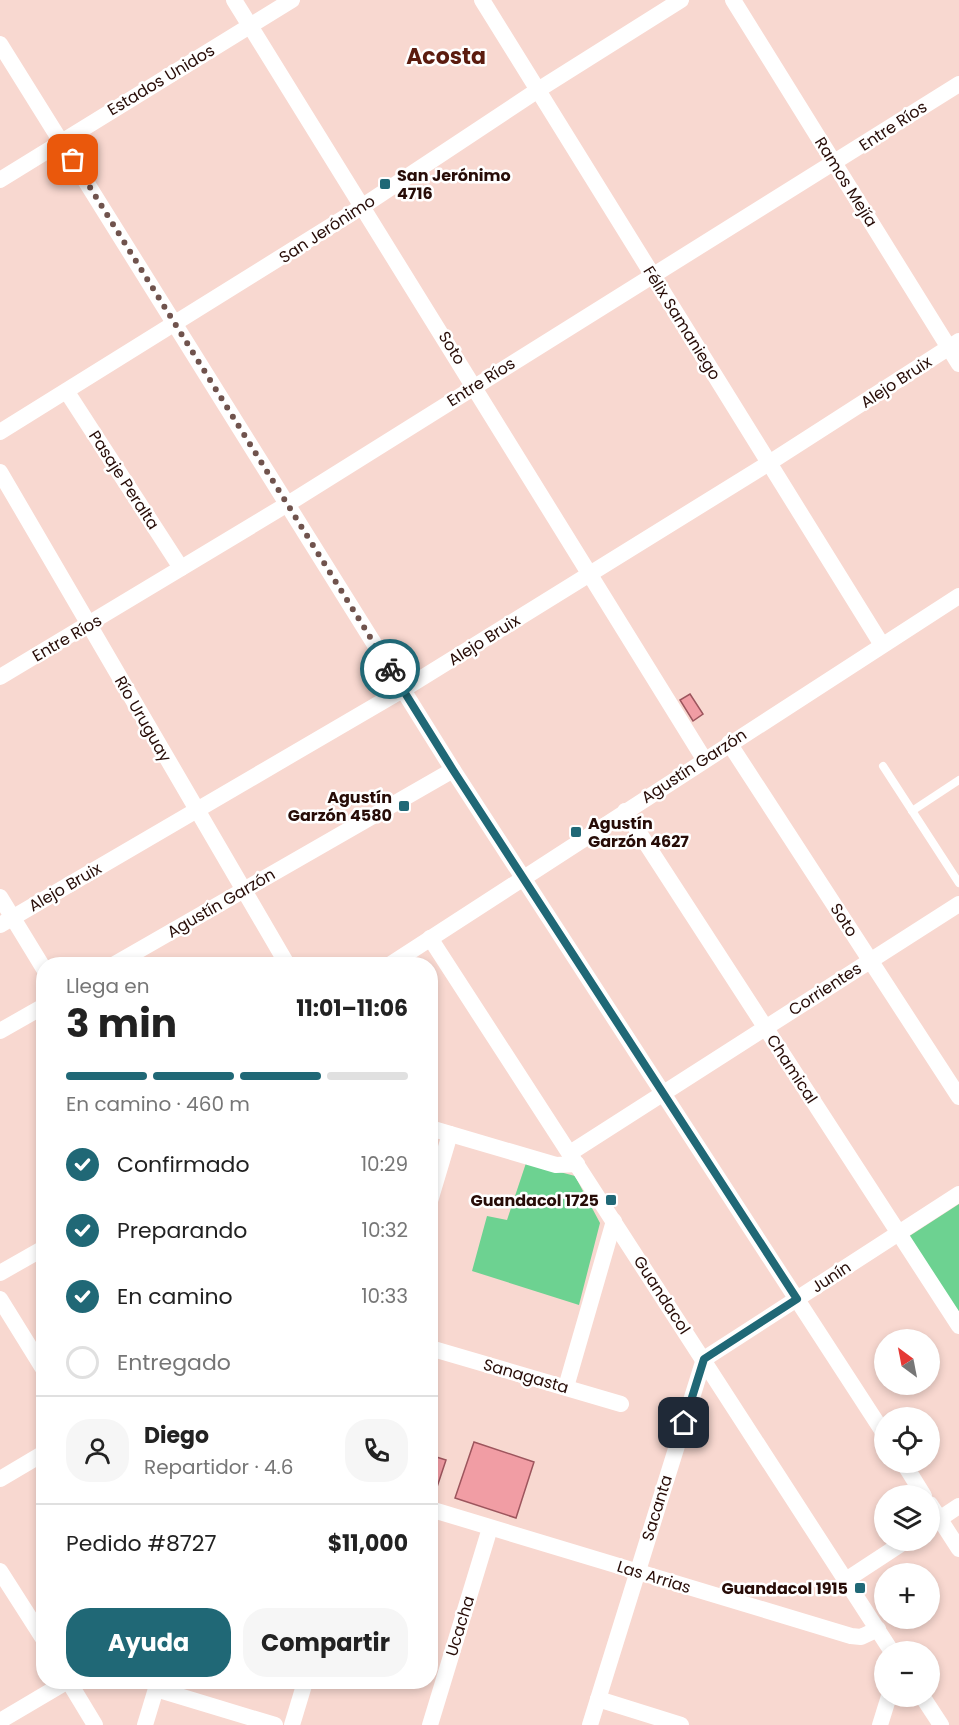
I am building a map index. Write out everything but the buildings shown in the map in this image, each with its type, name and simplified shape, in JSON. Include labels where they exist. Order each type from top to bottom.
[{"type":"street","name":"Soto","points":[[234,0],[704,759]]},
{"type":"street","name":"Estados Unidos","points":[[0,180],[292,0]]},
{"type":"street","name":"Félix Samaniego","points":[[482,0],[882,645]]},
{"type":"street","name":"San Jerónimo","points":[[0,432],[175,326],[681,0]]},
{"type":"street","name":"Ramos Mejía","points":[[733,0],[835,163],[954,344],[959,363]]},
{"type":"street","points":[[0,44],[453,770],[874,1418]]},
{"type":"street","name":"Entre Ríos","points":[[0,677],[286,505],[959,84]]},
{"type":"street","name":"Alejo Bruix","points":[[6,921],[404,689],[769,463],[954,344]]},
{"type":"street","name":"Pasaje Peralta","points":[[67,392],[181,568]]},
{"type":"street","name":"Río Uruguay","points":[[0,472],[283,957]]},
{"type":"street","name":"Agustín Garzón","points":[[402,957],[959,596]]},
{"type":"street","name":"Soto","points":[[729,743],[959,1097]]},
{"type":"street","name":"Agustín Garzón","points":[[127,957],[453,770]]},
{"type":"street","name":"Chamical","points":[[625,811],[959,1326]]},
{"type":"street","points":[[0,897],[6,921],[36,959]]},
{"type":"street","name":"Corrientes","points":[[574,1158],[664,1093],[959,904]]},
{"type":"street","name":"Guandacol","points":[[430,938],[874,1623]]},
{"type":"street","points":[[0,1031],[36,1011]]},
{"type":"street","points":[[438,1130],[556,1165],[574,1158]]},
{"type":"street","points":[[438,1174],[450,1134]]},
{"type":"street","name":"Junín","points":[[704,1359],[959,1194]]},
{"type":"street","points":[[566,1387],[614,1221]]},
{"type":"street","points":[[0,1273],[36,1253]]},
{"type":"street","points":[[0,1299],[36,1357]]},
{"type":"street","name":"Sanagasta","points":[[438,1350],[621,1404]]},
{"type":"street","name":"Sacanta","points":[[590,1725],[704,1359]]},
{"type":"street","points":[[0,1479],[36,1458]]},
{"type":"street","points":[[940,1519],[959,1506]]},
{"type":"street","name":"Las Arrias","points":[[438,1512],[851,1636],[861,1637],[878,1629]]},
{"type":"street","name":"Ucacha","points":[[430,1725],[490,1528]]},
{"type":"street","points":[[940,1528],[959,1549]]},
{"type":"street","points":[[846,1580],[890,1551]]},
{"type":"street","points":[[0,1571],[36,1627]]},
{"type":"street","name":"Guandacol","points":[[878,1629],[885,1641]]},
{"type":"street","points":[[0,1721],[56,1689]]},
{"type":"street","points":[[73,1689],[96,1725]]},
{"type":"street","points":[[145,1725],[156,1689]]},
{"type":"street","points":[[169,1689],[275,1725]]},
{"type":"street","points":[[292,1725],[304,1689]]},
{"type":"street","points":[[598,1699],[681,1725]]},
{"type":"street","points":[[880,1725],[886,1707]]},
{"type":"street","points":[[929,1707],[941,1725]]},
{"type":"lane","points":[[883,766],[959,884]]},
{"type":"lane","points":[[912,811],[959,780]]},
{"type":"green space","points":[[526,1163],[575,1176],[600,1223],[579,1305],[472,1271],[487,1216],[507,1220]]},
{"type":"green space","points":[[959,1204],[959,1315],[908,1237]]},
{"type":"way so far","points":[[73,160],[163,308],[390,669]]},
{"type":"place","name":"San Jerónimo 4716","points":[[385,184]]},
{"type":"place","name":"Agustín Garzón 4580","points":[[404,806]]},
{"type":"place","name":"Agustín Garzón 4627","points":[[576,832]]},
{"type":"place","name":"Guandacol 1725","points":[[611,1200]]},
{"type":"place","name":"Guandacol 1915","points":[[860,1588]]},
{"type":"district","name":"Acosta","points":[[446,56]]},
{"type":"route","points":[[390,669],[453,770],[797,1299],[704,1359],[684,1423]]}]
